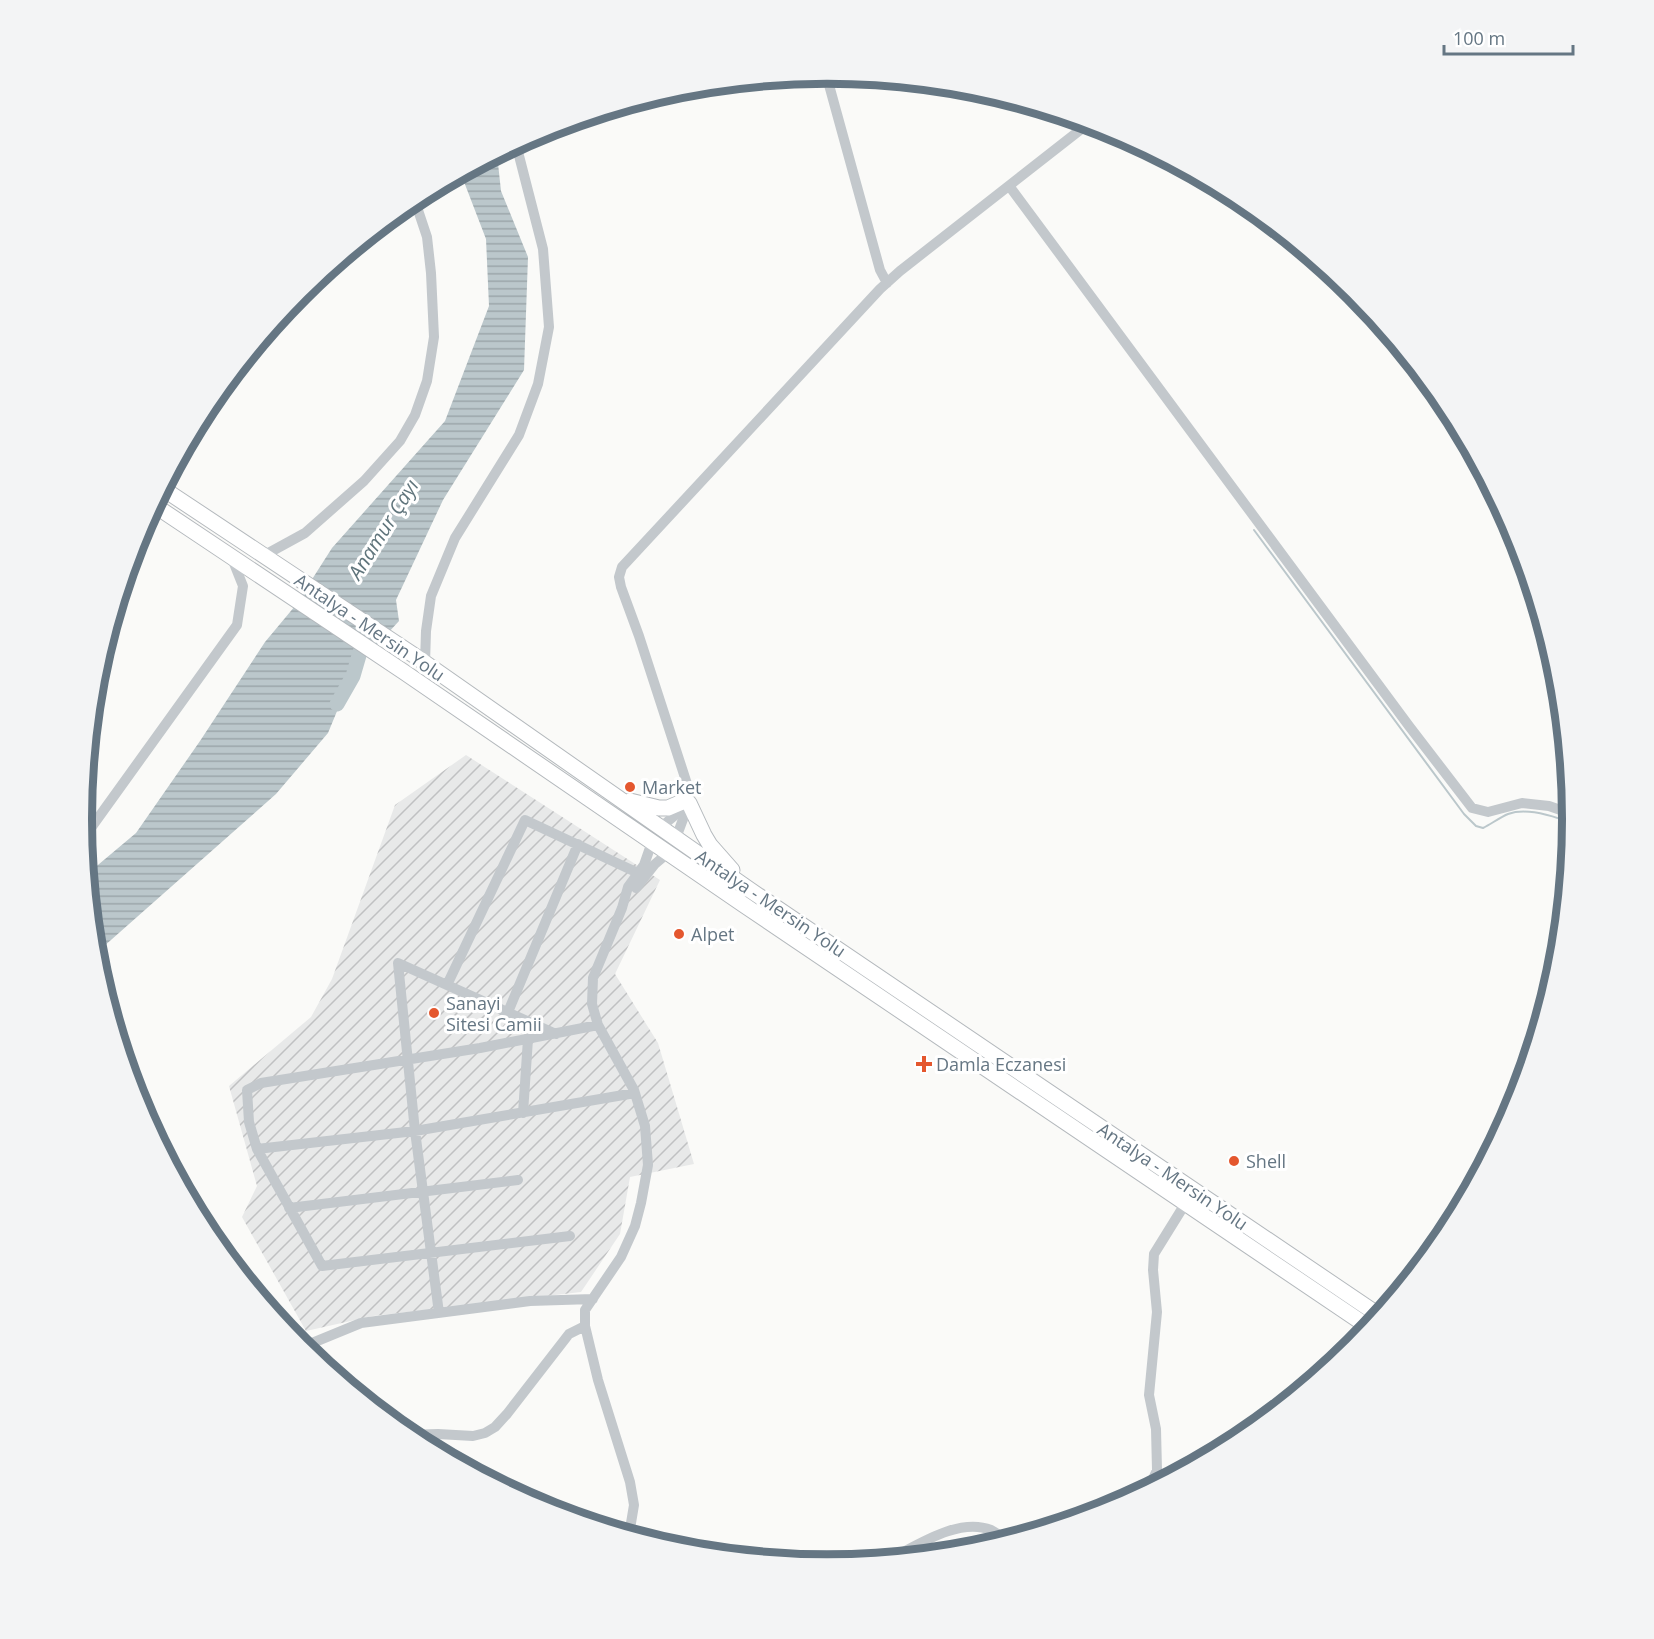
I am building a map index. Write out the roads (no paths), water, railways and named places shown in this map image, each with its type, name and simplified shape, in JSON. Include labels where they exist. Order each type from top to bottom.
[{"type":"highway","name":"Antalya - Mersin Yolu","points":[[168,492],[420,659],[750,890],[1373,1311]]},
{"type":"highway","name":"Antalya - Mersin Yolu","points":[[160,509],[1363,1323]]},
{"type":"highway","points":[[619,798],[658,808],[668,808],[686,798],[710,845],[750,890]]},
{"type":"highway","points":[[652,842],[661,827]]},
{"type":"highway","points":[[668,853],[676,838]]},
{"type":"street","points":[[829,84],[880,270],[887,284]]},
{"type":"street","points":[[676,838],[686,798],[639,636],[621,587],[619,577],[622,567],[900,271],[1081,130]]},
{"type":"street","points":[[420,659],[431,596],[454,538],[519,435],[538,384],[549,327],[543,249],[518,153]]},
{"type":"street","points":[[1010,187],[1472,808],[1488,812],[1522,803],[1549,806],[1562,810]]},
{"type":"street","points":[[267,558],[305,533],[364,481],[400,441],[415,415],[427,381],[434,337],[427,237],[417,208]]},
{"type":"street","points":[[92,826],[237,625],[243,586],[230,555]]},
{"type":"street","points":[[661,827],[673,816],[686,798]]},
{"type":"street","points":[[447,985],[525,820],[638,873]]},
{"type":"street","points":[[630,1528],[634,1505],[630,1482],[598,1380],[585,1326],[585,1310],[621,1257],[635,1226],[648,1165],[645,1126],[635,1093],[598,1025],[592,1004],[593,978],[622,908],[628,887],[644,865],[652,842]]},
{"type":"street","points":[[508,1012],[579,844]]},
{"type":"street","points":[[622,908],[655,864],[668,853]]},
{"type":"street","points":[[439,1313],[415,1131],[398,963],[556,1034]]},
{"type":"street","points":[[570,1236],[322,1266],[257,1149],[249,1122],[247,1089],[261,1083],[528,1039],[598,1025]]},
{"type":"street","points":[[523,1113],[528,1039]]},
{"type":"street","points":[[257,1149],[415,1131],[635,1093]]},
{"type":"street","points":[[289,1208],[518,1180]]},
{"type":"street","points":[[1153,1478],[1157,1470],[1156,1430],[1149,1395],[1157,1312],[1153,1270],[1154,1254],[1185,1204]]},
{"type":"street","points":[[311,1344],[361,1323],[530,1301],[593,1299]]},
{"type":"street","points":[[424,1434],[473,1436],[485,1434],[507,1414],[569,1335],[585,1326]]},
{"type":"street","points":[[908,1550],[958,1528],[972,1527],[991,1530],[998,1534]]},
{"type":"water","points":[[498,162],[501,191],[528,257],[524,370],[443,500],[396,600],[399,621],[354,670],[328,733],[276,794],[103,947],[93,869],[136,833],[265,642],[295,606],[332,548],[445,421],[489,306],[486,239],[464,181]]},
{"type":"waterway","points":[[1254,530],[1464,814],[1476,826],[1483,828],[1508,814],[1524,811],[1562,820]]},
{"type":"waterway","name":"Anamur Çayı","points":[[337,704],[353,676],[360,652]]},
{"type":"place","name":"Market","points":[[630,787]]},
{"type":"place","name":"Alpet","points":[[679,934]]},
{"type":"place","name":"Sanayi Sitesi Camii","points":[[434,1013]]},
{"type":"place","name":"Damla Eczanesi","points":[[924,1064]]},
{"type":"place","name":"Shell","points":[[1234,1161]]}]
